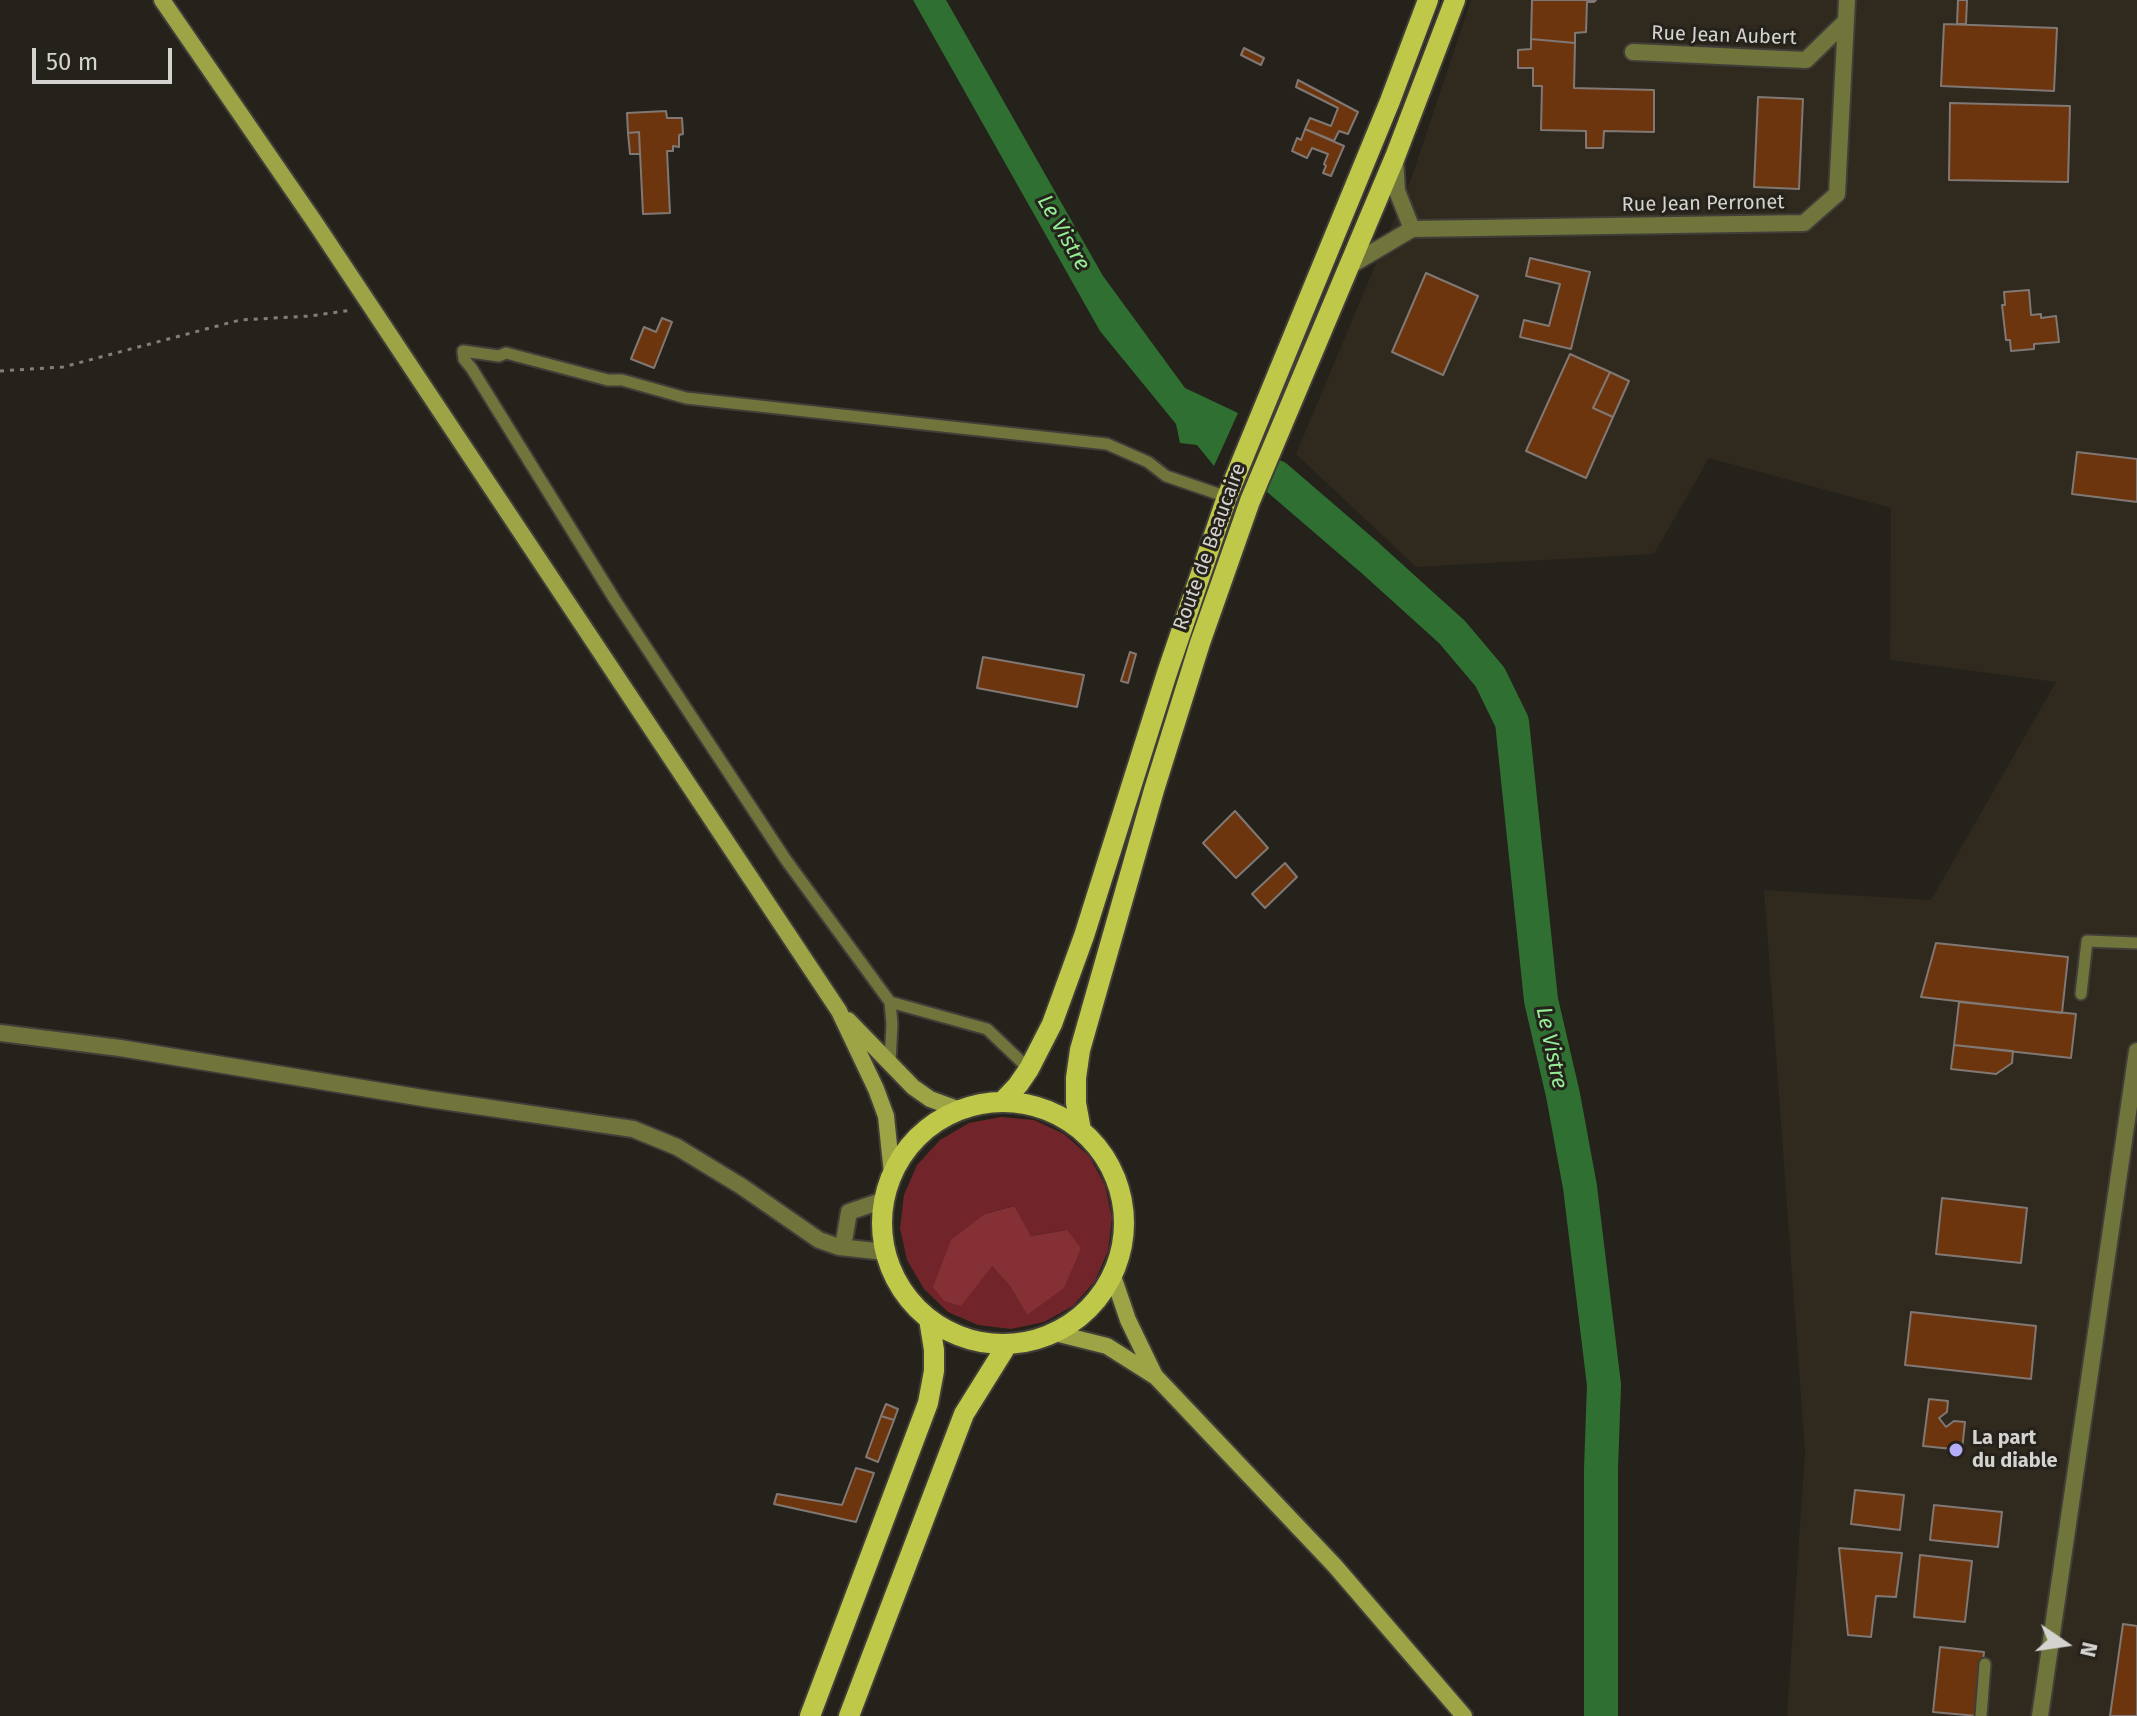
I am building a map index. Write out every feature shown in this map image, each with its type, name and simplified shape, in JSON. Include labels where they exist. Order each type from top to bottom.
[{"type":"main road","points":[[162,0],[372,307],[839,1011],[886,1116],[892,1174]]},
{"type":"main road","name":"Route de Beaucaire","points":[[1002,1102],[1029,1069],[1052,1024],[1227,497],[1428,0]]},
{"type":"main road","name":"Route de Beaucaire","points":[[1081,1130],[1076,1103],[1080,1050],[1174,723],[1250,501],[1351,265],[1455,0]]},
{"type":"main road","points":[[839,1011],[913,1087],[930,1099],[960,1110]]},
{"type":"main road","points":[[1002,1102],[1038,1107],[1081,1130],[1101,1150],[1121,1196],[1123,1242],[1113,1276],[1089,1309],[1055,1333],[1007,1345],[965,1339],[929,1319],[911,1303],[898,1284],[885,1252],[884,1200],[892,1174],[918,1137],[960,1110],[1002,1102]]},
{"type":"main road","points":[[1113,1276],[1128,1320],[1156,1377]]},
{"type":"main road","points":[[810,1716],[928,1403],[934,1371],[929,1319]]},
{"type":"main road","points":[[1055,1333],[1107,1346],[1156,1377],[1335,1566],[1464,1716]]},
{"type":"main road","points":[[849,1716],[964,1414],[1007,1345]]},
{"type":"street","name":"Rue Jean Perronet","points":[[1351,265],[1412,229],[1804,223],[1837,194],[1847,0]]},
{"type":"street","name":"Rue Jean Aubert","points":[[1633,52],[1806,60],[1846,21]]},
{"type":"street","points":[[1395,157],[1397,191],[1412,229]]},
{"type":"street","points":[[0,1033],[135,1051],[633,1129],[677,1147],[729,1178],[819,1240],[843,1247],[885,1252]]},
{"type":"street","points":[[2040,1716],[2137,1051]]},
{"type":"street","points":[[843,1247],[849,1212],[884,1200]]},
{"type":"lane","points":[[890,1062],[890,1002],[786,860],[666,678],[464,359],[463,351],[499,356],[506,353],[686,398],[1107,444],[1148,462],[1166,476],[1227,497]]},
{"type":"lane","points":[[2081,994],[2087,941],[2137,943]]},
{"type":"lane","points":[[890,1002],[987,1029],[1029,1069]]},
{"type":"lane","points":[[1981,1716],[1985,1664]]},
{"type":"path","points":[[0,371],[63,367],[240,320],[310,316],[372,307]]},
{"type":"shaded area","points":[[1471,0],[2137,0],[2137,1716],[1787,1716],[1805,1452],[1764,890],[1931,900],[2056,682],[1890,660],[1891,508],[1709,458],[1654,554],[1416,567],[1296,454],[1410,182]]},
{"type":"shaded area","points":[[1001,1117],[1034,1120],[1064,1134],[1089,1156],[1105,1185],[1112,1218],[1108,1251],[1095,1281],[1073,1306],[1044,1322],[1011,1329],[978,1325],[948,1312],[924,1289],[907,1260],[900,1228],[904,1195],[917,1165],[940,1140],[969,1123]],"holes":[[[1013,1206],[1031,1236],[1066,1230],[1027,1315],[1010,1286],[992,1266],[985,1214]]]},
{"type":"shaded area","points":[[1014,1206],[1031,1236],[1067,1230],[1081,1248],[1064,1288],[1027,1315],[1010,1286],[992,1266],[961,1306],[944,1301],[933,1287],[951,1240],[985,1214]]},
{"type":"water","points":[[913,0],[946,0],[1103,276],[1185,388],[1238,413],[1214,466],[1197,445],[1180,443],[1176,424],[1100,331]]},
{"type":"building","points":[[1532,0],[1596,0],[1587,2],[1586,32],[1575,33],[1575,43],[1531,39]]},
{"type":"building","points":[[1958,0],[1967,0],[1966,24],[1957,24]]},
{"type":"building","points":[[1944,24],[2057,28],[2054,91],[1941,86]]},
{"type":"building","points":[[1531,39],[1575,43],[1574,88],[1654,90],[1654,132],[1604,131],[1603,148],[1586,148],[1586,131],[1541,130],[1542,86],[1533,86],[1533,68],[1518,68],[1518,50],[1531,49]]},
{"type":"building","points":[[1244,48],[1264,58],[1261,65],[1241,55]]},
{"type":"building","points":[[1298,80],[1358,112],[1348,134],[1339,131],[1334,141],[1305,129],[1310,118],[1331,126],[1338,108],[1296,87]]},
{"type":"building","points":[[1758,97],[1803,99],[1799,189],[1754,187]]},
{"type":"building","points":[[1950,103],[2070,106],[2068,182],[1949,180]]},
{"type":"building","points":[[666,111],[667,118],[682,118],[683,134],[679,135],[679,147],[673,146],[673,151],[667,151],[670,213],[643,214],[639,132],[628,133],[627,113]]},
{"type":"building","points":[[1305,129],[1344,146],[1331,176],[1323,173],[1328,154],[1312,148],[1307,158],[1292,151]]},
{"type":"building","points":[[639,132],[640,154],[630,154],[628,133]]},
{"type":"building","points":[[1530,258],[1590,272],[1571,349],[1520,337],[1524,320],[1549,326],[1560,284],[1526,276]]},
{"type":"building","points":[[1426,273],[1478,296],[1443,375],[1392,352]]},
{"type":"building","points":[[2029,290],[2031,315],[2041,314],[2041,318],[2056,316],[2059,342],[2034,344],[2034,349],[2011,351],[2010,340],[2006,340],[2002,305],[2005,305],[2004,292]]},
{"type":"building","points":[[662,318],[672,322],[654,368],[631,359],[644,327],[656,332]]},
{"type":"building","points":[[1570,354],[1610,372],[1593,408],[1613,417],[1586,478],[1526,451]]},
{"type":"building","points":[[1610,372],[1629,381],[1613,417],[1593,408]]},
{"type":"building","points":[[2077,452],[2137,459],[2137,502],[2072,494]]},
{"type":"building","points":[[1130,652],[1136,654],[1128,683],[1121,681]]},
{"type":"building","points":[[983,657],[1084,675],[1077,707],[977,688]]},
{"type":"building","points":[[1235,811],[1268,848],[1236,878],[1203,843]]},
{"type":"building","points":[[1285,863],[1297,877],[1265,908],[1252,894]]},
{"type":"building","points":[[1936,943],[2068,957],[2062,1013],[1921,997]]},
{"type":"building","points":[[1959,1002],[2076,1014],[2071,1058],[1954,1045]]},
{"type":"building","points":[[1954,1045],[2013,1051],[2012,1063],[1996,1074],[1951,1069]]},
{"type":"building","points":[[1942,1198],[2027,1208],[2021,1263],[1936,1254]]},
{"type":"building","points":[[1911,1312],[2036,1326],[2031,1379],[1905,1365]]},
{"type":"building","points":[[1929,1399],[1948,1401],[1947,1412],[1939,1418],[1946,1427],[1954,1421],[1965,1422],[1962,1450],[1923,1446]]},
{"type":"building","points":[[886,1404],[898,1409],[894,1420],[881,1416]]},
{"type":"building","points":[[881,1416],[894,1420],[878,1462],[866,1457]]},
{"type":"building","points":[[856,1468],[874,1473],[856,1522],[774,1504],[777,1494],[842,1505]]},
{"type":"building","points":[[1855,1490],[1904,1495],[1900,1530],[1851,1524]]},
{"type":"building","points":[[1934,1505],[2002,1512],[1998,1547],[1930,1540]]},
{"type":"building","points":[[1839,1548],[1902,1553],[1896,1597],[1876,1596],[1871,1637],[1848,1635]]},
{"type":"building","points":[[1920,1555],[1972,1561],[1965,1622],[1914,1617]]},
{"type":"building","points":[[2123,1624],[2137,1626],[2137,1716],[2110,1716]]},
{"type":"building","points":[[1940,1647],[1984,1652],[1977,1716],[1933,1712]]},
{"type":"waterway","name":"Le Vistre","points":[[1276,477],[1452,632],[1490,677],[1512,722],[1541,1000],[1580,1187],[1604,1385],[1601,1716]]},
{"type":"place","name":"La part du diable","points":[[1956,1450]]}]
